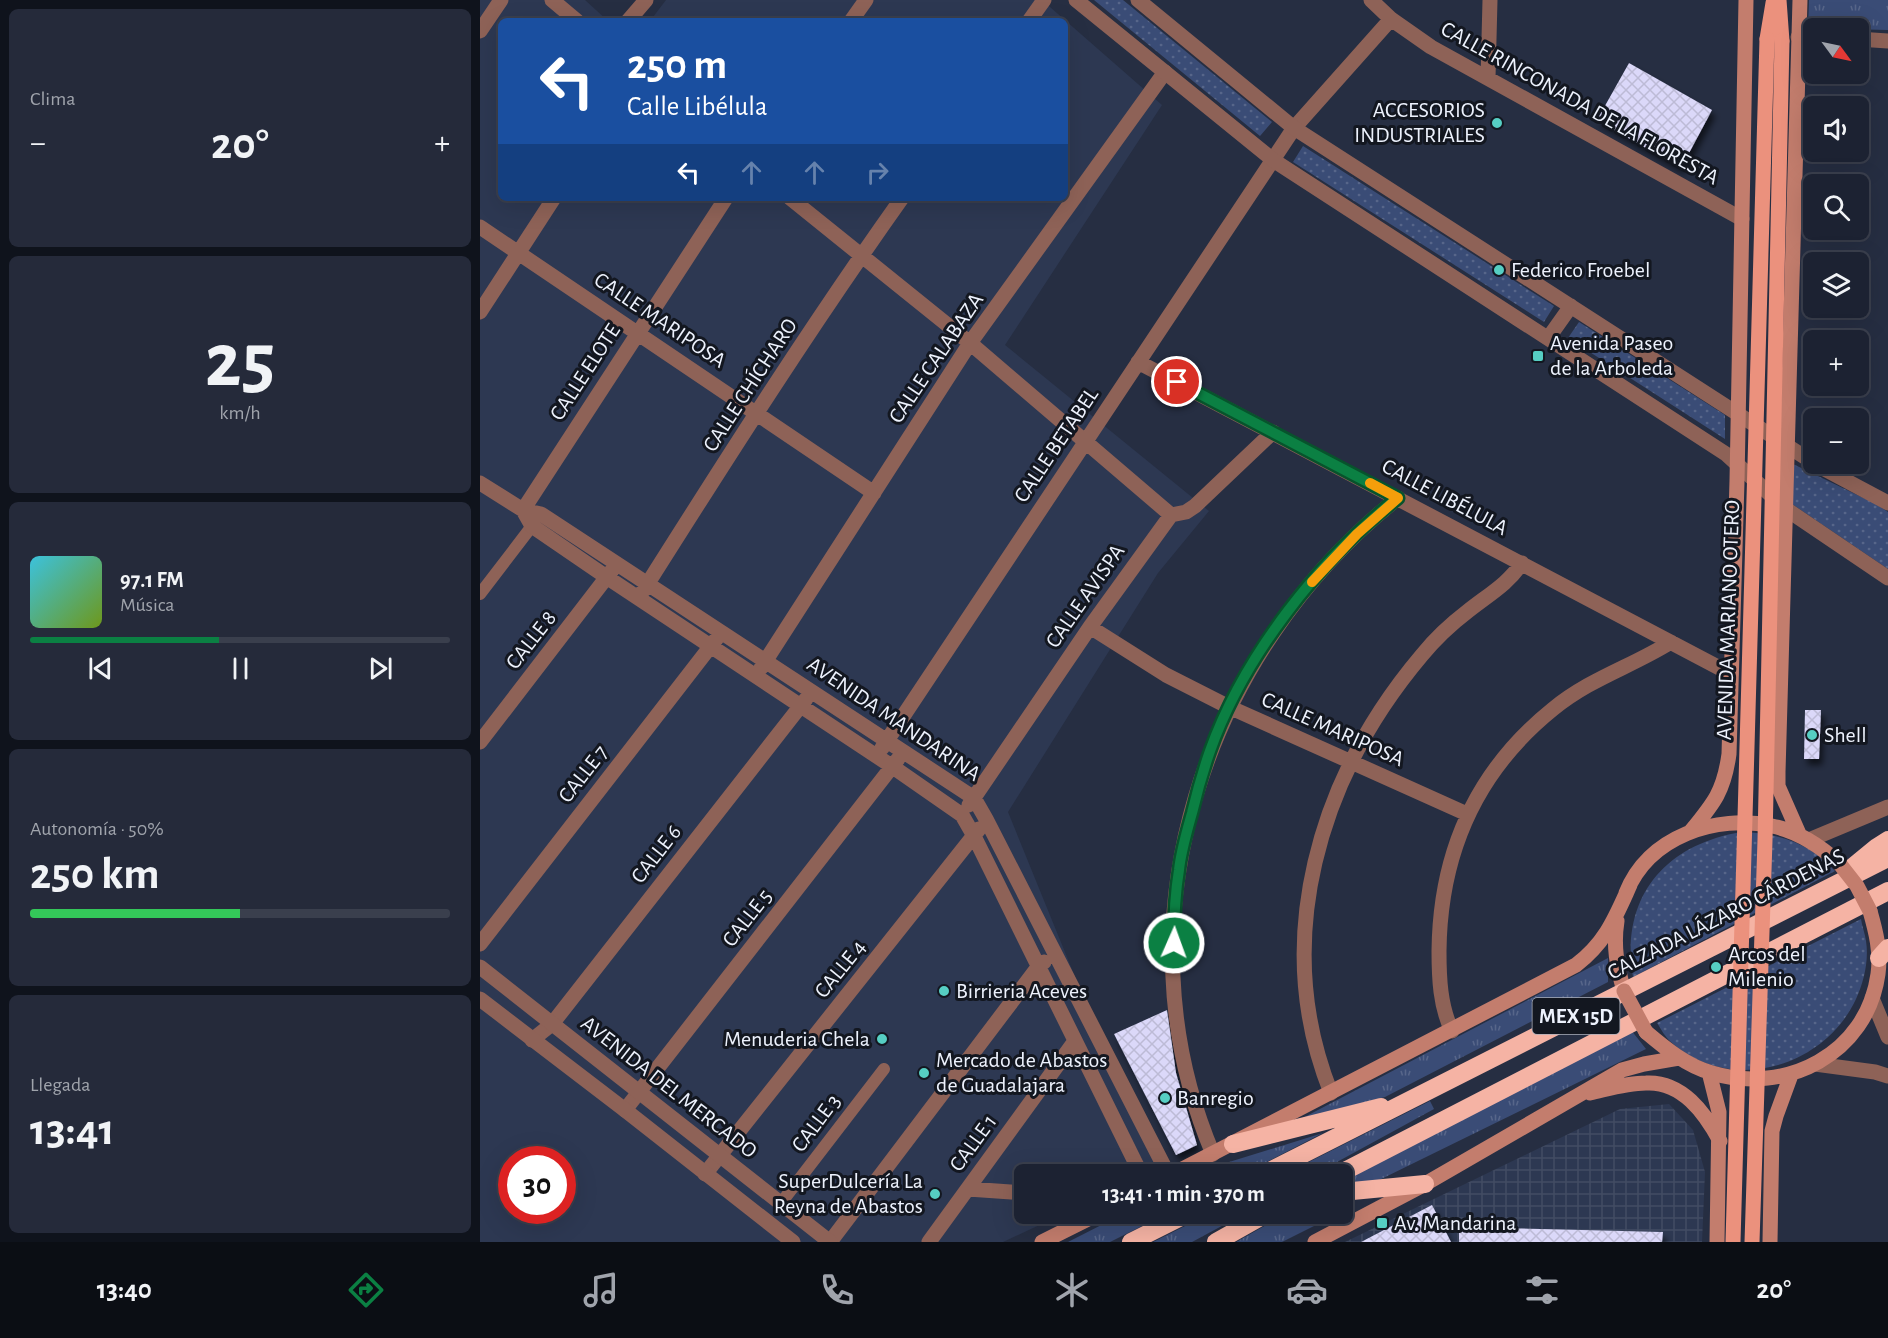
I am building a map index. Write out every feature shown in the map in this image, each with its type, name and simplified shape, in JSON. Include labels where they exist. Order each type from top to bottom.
[{"type":"highway","points":[[1830,888],[1867,855],[1888,840]]},
{"type":"highway","name":"CALZADA LÁZARO CÁRDENAS","points":[[1284,1164],[1888,858]]},
{"type":"highway","name":"MEX 15D","points":[[1353,1167],[1888,891]]},
{"type":"highway","points":[[1233,1144],[1414,1098]]},
{"type":"highway","points":[[1353,1191],[1425,1184]]},
{"type":"highway","points":[[1131,1242],[1167,1224]]},
{"type":"highway","points":[[1216,1242],[1248,1224]]},
{"type":"main road","name":"AVENIDA MARIANO OTERO","points":[[1691,831],[1713,805],[1726,774],[1728,754],[1737,462],[1746,0]]},
{"type":"main road","name":"AVENIDA MARIANO OTERO","points":[[1752,1242],[1764,852],[1774,0]]},
{"type":"main road","name":"AVENIDA MARIANO OTERO","points":[[1733,1242],[1775,40],[1779,0]]},
{"type":"main road","points":[[1800,0],[1803,18]]},
{"type":"main road","points":[[1804,84],[1788,447],[1778,786],[1805,838]]},
{"type":"main road","points":[[1768,434],[1763,772],[1765,778],[1778,786]]},
{"type":"main road","points":[[1745,822],[1774,826],[1805,838],[1839,864],[1857,886],[1870,911],[1883,961],[1863,1019],[1850,1037],[1834,1052],[1815,1065],[1791,1075],[1751,1080],[1730,1078],[1709,1072],[1679,1058],[1647,1032],[1624,992],[1616,964],[1615,937],[1619,910],[1630,885],[1646,862],[1666,844],[1691,831],[1718,824],[1745,822]]},
{"type":"main road","name":"CALZADA LÁZARO CÁRDENAS","points":[[1193,1164],[1576,965],[1593,952],[1611,928],[1630,885]]},
{"type":"main road","points":[[1315,1242],[1425,1184],[1622,1070],[1679,1058]]},
{"type":"main road","points":[[1709,1072],[1719,1112],[1717,1242]]},
{"type":"main road","points":[[1770,1242],[1772,1131],[1791,1075]]},
{"type":"main road","points":[[1572,1098],[1648,1082],[1669,1087],[1684,1094],[1696,1105],[1708,1119],[1720,1141]]},
{"type":"main road","points":[[1042,1242],[1078,1224]]},
{"type":"street","points":[[480,31],[501,0]]},
{"type":"street","points":[[552,0],[573,18]]},
{"type":"street","points":[[631,18],[646,0]]},
{"type":"street","points":[[853,18],[866,0]]},
{"type":"street","points":[[1031,18],[1044,0]]},
{"type":"street","points":[[1076,0],[1273,160],[1737,462],[1786,509],[1888,578]]},
{"type":"street","points":[[1138,0],[1294,128],[1803,456]]},
{"type":"street","name":"CALLE RINCONADA DE LA FLORESTA","points":[[1371,0],[1391,19],[1431,47],[1742,219]]},
{"type":"street","points":[[1488,78],[1490,0]]},
{"type":"street","name":"CALLE BETABEL","points":[[877,756],[1294,128],[1391,19]]},
{"type":"street","points":[[1869,40],[1888,41]]},
{"type":"street","name":"CALLE CALABAZA","points":[[756,675],[970,343],[1165,72]]},
{"type":"street","points":[[480,312],[552,201]]},
{"type":"street","name":"CALLE ELOTE","points":[[523,510],[724,201]]},
{"type":"street","points":[[794,201],[970,343],[1171,515],[1186,512],[1195,506],[1273,432]]},
{"type":"street","name":"CALLE CHÍCHARO","points":[[638,598],[757,413],[861,256],[901,201]]},
{"type":"street","name":"CALLE MARIPOSA","points":[[480,226],[874,493]]},
{"type":"street","points":[[1549,338],[1571,306]]},
{"type":"street","name":"CALLE LIBÉLULA","points":[[1138,362],[1731,674]]},
{"type":"street","points":[[1835,474],[1888,503]]},
{"type":"street","name":"AVENIDA MANDARINA","points":[[480,483],[523,510],[542,514],[974,798],[987,819],[1163,1164]]},
{"type":"street","points":[[1213,1154],[1187,1081],[1179,1039],[1173,965],[1179,870],[1210,750],[1229,707],[1266,643],[1309,585],[1357,534],[1398,498]]},
{"type":"street","name":"AVENIDA MANDARINA","points":[[523,510],[532,526],[962,814],[975,836],[1136,1164]]},
{"type":"street","name":"CALLE AVISPA","points":[[962,814],[1090,627],[1171,515]]},
{"type":"street","points":[[480,594],[532,526]]},
{"type":"street","points":[[1331,1093],[1316,1050],[1307,994],[1306,926],[1309,892],[1323,831],[1350,762],[1383,706],[1423,654],[1468,611],[1505,584],[1522,563]]},
{"type":"street","name":"CALLE 8","points":[[480,742],[608,578],[616,564]]},
{"type":"street","name":"CALLE MARIPOSA","points":[[1090,627],[1166,675],[1229,707],[1467,814]]},
{"type":"street","name":"CALLE 7","points":[[480,944],[722,632]]},
{"type":"street","points":[[1452,1031],[1445,1017],[1440,976],[1440,917],[1451,856],[1467,814],[1506,754],[1540,720],[1593,681],[1671,642]]},
{"type":"street","name":"CALLE 6","points":[[532,1040],[552,1024],[812,691]]},
{"type":"street","name":"CALLE 5","points":[[626,1110],[903,752]]},
{"type":"street","name":"CALZADA LÁZARO CÁRDENAS","points":[[1805,838],[1888,807]]},
{"type":"street","name":"CALLE 4","points":[[705,1174],[987,819]]},
{"type":"street","points":[[830,1242],[1038,967],[1054,954]]},
{"type":"street","name":"AVENIDA DEL MERCADO","points":[[480,967],[830,1242]]},
{"type":"street","points":[[1872,998],[1888,1037]]},
{"type":"street","name":"AVENIDA DEL MERCADO","points":[[480,999],[626,1110],[793,1242]]},
{"type":"street","name":"CALLE 1","points":[[929,1242],[1075,1041]]},
{"type":"street","points":[[1815,1065],[1875,1072],[1888,1076]]},
{"type":"street","name":"CALLE 3","points":[[781,1203],[884,1069]]},
{"type":"street","points":[[968,1189],[1014,1192]]},
{"type":"shaded area","points":[[480,0],[585,0],[605,18],[498,18],[498,201],[1068,201],[1068,23],[1162,105],[1005,345],[1209,511],[1158,573],[1008,812],[1082,994],[1167,1163],[1014,1164],[1014,1224],[1042,1224],[1003,1242],[480,1242]]},
{"type":"shaded area","points":[[666,0],[1042,0],[1063,18],[652,18]]},
{"type":"shaded area","points":[[1669,1104],[1693,1130],[1705,1172],[1702,1242],[1345,1242],[1620,1109]]},
{"type":"green space","points":[[1094,0],[1123,0],[1272,122],[1260,136]]},
{"type":"green space","points":[[1809,0],[1888,0],[1888,30],[1869,30],[1869,18],[1808,18]]},
{"type":"green space","points":[[1303,146],[1554,306],[1544,322],[1293,162]]},
{"type":"green space","points":[[1579,322],[1725,415],[1725,439],[1568,338]]},
{"type":"green space","points":[[1793,464],[1803,469],[1803,474],[1814,474],[1888,512],[1888,569],[1792,504]]},
{"type":"green space","points":[[1741,832],[1780,837],[1792,841],[1815,853],[1835,871],[1633,977],[1631,949],[1634,923],[1641,900],[1653,880],[1670,863],[1690,849],[1714,839]]},
{"type":"green space","points":[[1861,919],[1867,956],[1856,999],[1841,1023],[1822,1042],[1799,1057],[1774,1066],[1747,1070],[1720,1067],[1695,1058],[1671,1042],[1657,1023]]},
{"type":"green space","points":[[1608,958],[1608,982],[1385,1097],[1297,1121]]},
{"type":"green space","points":[[1631,1030],[1646,1049],[1369,1185],[1353,1187],[1353,1175]]},
{"type":"green space","points":[[1430,1101],[1434,1109],[1333,1164],[1305,1164]]},
{"type":"green space","points":[[1323,1133],[1263,1164],[1223,1164]]},
{"type":"green space","points":[[1103,1224],[1146,1224],[1110,1242],[1068,1242]]},
{"type":"green space","points":[[1189,1224],[1225,1224],[1192,1242],[1153,1242]]},
{"type":"green space","points":[[1268,1224],[1318,1224],[1282,1242],[1236,1242]]},
{"type":"building","points":[[1629,63],[1712,110],[1681,168],[1597,120]]},
{"type":"building","name":"Shell","points":[[1805,710],[1821,710],[1819,759],[1804,759]]},
{"type":"building","name":"Banregio","points":[[1167,1010],[1176,1073],[1197,1145],[1176,1155],[1114,1034]]},
{"type":"building","points":[[1432,1205],[1451,1242],[1361,1242]]},
{"type":"building","points":[[1459,1227],[1663,1232],[1662,1242],[1459,1242]]},
{"type":"slow traffic","points":[[1312,582],[1332,558],[1398,498],[1370,483]]},
{"type":"place","name":"ACCESORIOS INDUSTRIALES","points":[[1497,123]]},
{"type":"place","name":"Federico Froebel","points":[[1499,270]]},
{"type":"place","name":"Avenida Paseo de la Arboleda","points":[[1538,356]]},
{"type":"place","name":"Shell","points":[[1812,735]]},
{"type":"place","name":"Arcos del Milenio","points":[[1716,967]]},
{"type":"place","name":"Birrieria Aceves","points":[[944,991]]},
{"type":"place","name":"Menuderia Chela","points":[[882,1039]]},
{"type":"place","name":"Mercado de Abastos de Guadalajara","points":[[924,1073]]},
{"type":"place","name":"Banregio","points":[[1165,1098]]},
{"type":"place","name":"SuperDulcería La Reyna de Abastos","points":[[935,1194]]},
{"type":"place","name":"Av. Mandarina","points":[[1382,1223]]},
{"type":"route","points":[[1174,943],[1179,870],[1187,832],[1210,750],[1229,707],[1266,643],[1309,585],[1332,558],[1398,498],[1177,382]]}]
